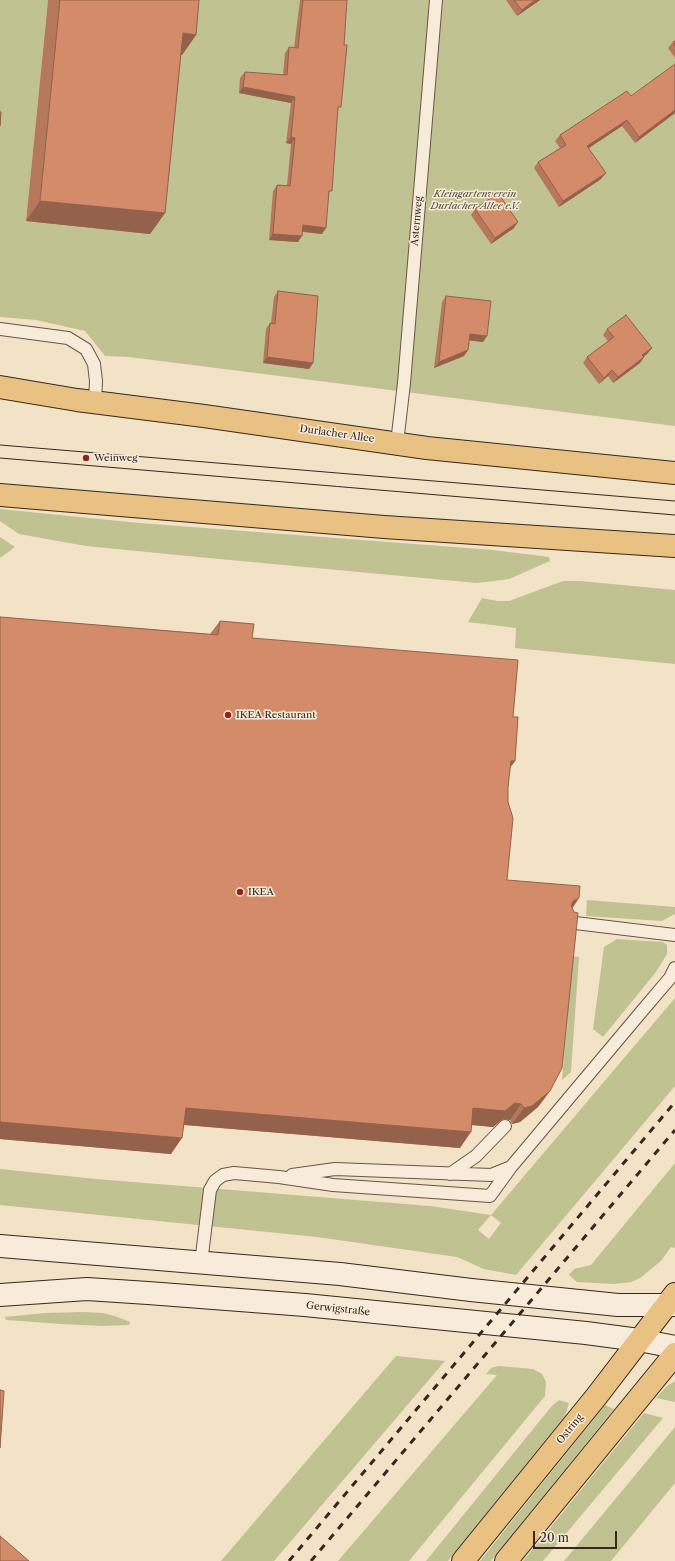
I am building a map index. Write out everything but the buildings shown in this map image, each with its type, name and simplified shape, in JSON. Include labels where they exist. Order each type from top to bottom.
[{"type":"main road","name":"Durlacher Allee","points":[[0,387],[95,402],[427,448],[675,473]]},
{"type":"main road","points":[[0,495],[369,526],[675,546]]},
{"type":"main road","points":[[0,1246],[340,1274],[471,1290],[611,1304],[672,1301]]},
{"type":"main road","name":"Gerwigstraße","points":[[0,1295],[87,1289],[141,1292],[305,1305],[586,1333],[639,1340],[675,1348]]},
{"type":"main road","name":"Ostring","points":[[463,1561],[596,1396],[639,1340],[672,1301]]},
{"type":"main road","points":[[506,1561],[675,1354]]},
{"type":"lane","name":"Asternweg","points":[[397,443],[404,383],[436,0]]},
{"type":"lane","points":[[0,329],[68,338],[86,349],[94,364],[96,381],[95,402]]},
{"type":"lane","points":[[567,922],[675,935]]},
{"type":"lane","points":[[201,1262],[210,1190],[215,1181],[223,1175],[234,1173],[279,1177],[333,1185],[490,1196],[511,1167],[670,978],[675,968]]},
{"type":"lane","points":[[450,1174],[476,1156],[505,1126]]},
{"type":"lane","points":[[279,1177],[335,1169],[491,1175],[511,1167]]},
{"type":"green space","name":"Kleingartenverein Durlacher Allee e.V.","points":[[0,0],[48,0],[26,221],[187,0],[675,0],[675,426],[129,357],[105,356],[85,331],[36,320],[0,317]]},
{"type":"green space","points":[[0,509],[139,523],[493,550],[549,557],[550,561],[509,579],[477,583],[198,557],[86,546],[19,534],[0,521]]},
{"type":"green space","points":[[0,537],[15,547],[0,558]]},
{"type":"green space","points":[[563,581],[580,581],[675,590],[675,664],[515,648],[516,628],[468,622],[482,598],[497,601],[509,601]]},
{"type":"green space","points":[[587,900],[675,907],[675,914],[662,921],[586,916]]},
{"type":"green space","points":[[617,939],[663,942],[667,945],[667,954],[656,972],[603,1037],[593,1029],[604,947]]},
{"type":"green space","points":[[572,956],[579,957],[571,1072],[562,1080]]},
{"type":"green space","points":[[675,998],[675,1086],[516,1275],[484,1269],[457,1257],[317,1237],[0,1205],[0,1169],[96,1179],[430,1206],[491,1215]],"holes":[[[491,1215],[501,1223],[489,1239],[478,1230]]]},
{"type":"green space","points":[[675,1163],[675,1248],[671,1247],[661,1261],[640,1278],[631,1282],[614,1284],[577,1282],[569,1275],[574,1269],[591,1265]]},
{"type":"green space","points":[[45,1313],[103,1313],[130,1322],[129,1325],[102,1326],[6,1320],[5,1317]]},
{"type":"green space","points":[[396,1356],[445,1361],[274,1561],[221,1561]]},
{"type":"green space","points":[[499,1366],[533,1369],[542,1374],[546,1382],[545,1396],[409,1561],[338,1561],[497,1375],[486,1374],[491,1368]]},
{"type":"green space","points":[[675,1381],[675,1402],[656,1398],[667,1386]]},
{"type":"green space","points":[[559,1400],[569,1403],[565,1416],[448,1561],[426,1561],[551,1407]]},
{"type":"green space","points":[[605,1405],[614,1409],[491,1561],[480,1561]]},
{"type":"green space","points":[[644,1413],[663,1418],[543,1561],[523,1561]]},
{"type":"green space","points":[[675,1427],[675,1483],[611,1561],[564,1561]]},
{"type":"tram line","points":[[0,445],[675,501]]},
{"type":"tram line","points":[[0,458],[675,515]]},
{"type":"railway","points":[[289,1561],[675,1102]]},
{"type":"railway","points":[[311,1561],[675,1130]]},
{"type":"place","name":"Weinweg","points":[[86,458]]},
{"type":"place","name":"IKEA Restaurant","points":[[228,715]]},
{"type":"place","name":"IKEA","points":[[240,892]]}]
